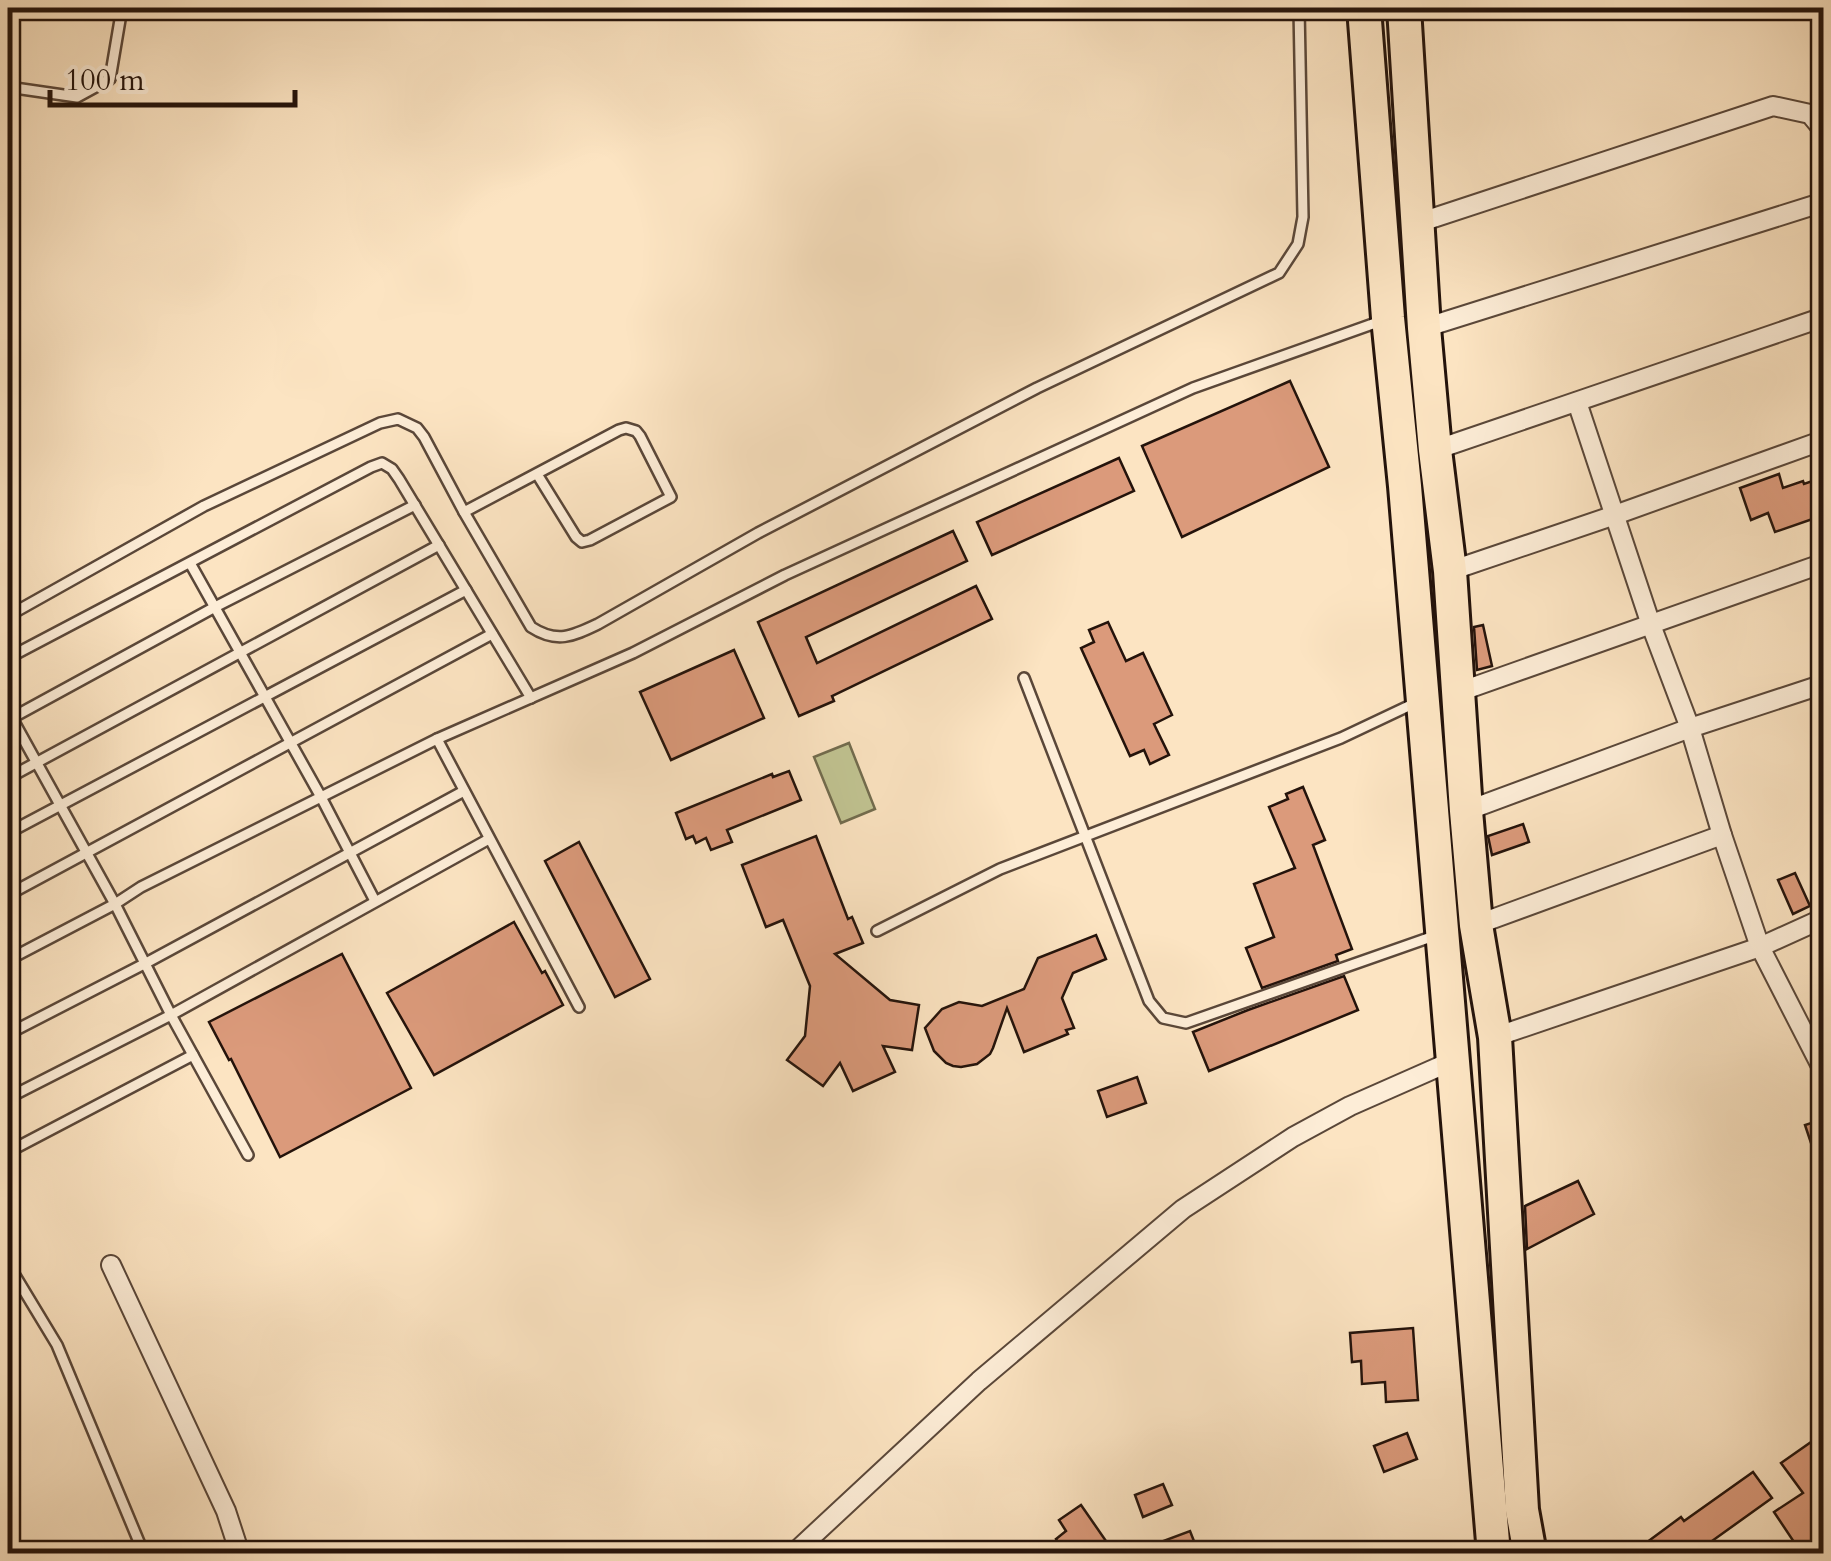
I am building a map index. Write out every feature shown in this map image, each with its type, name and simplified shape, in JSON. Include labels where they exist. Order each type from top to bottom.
[{"type":"highway","points":[[1364,8],[1494,1554]]},
{"type":"highway","points":[[1404,8],[1434,450],[1450,571],[1476,924],[1495,1037],[1522,1510],[1530,1554]]},
{"type":"street","points":[[1418,223],[1773,106],[1810,114],[1824,131]]},
{"type":"street","points":[[1424,328],[1824,202]]},
{"type":"street","points":[[1434,450],[1824,317]]},
{"type":"street","points":[[1578,402],[1760,947],[1824,1072]]},
{"type":"street","points":[[1450,571],[1824,440]]},
{"type":"street","points":[[1460,692],[1824,563]]},
{"type":"street","points":[[1466,810],[1824,684]]},
{"type":"street","points":[[1476,924],[1722,835]]},
{"type":"street","points":[[1495,1037],[1760,947],[1824,918]]},
{"type":"street","points":[[793,1554],[978,1381],[1182,1209],[1350,1106],[1452,1061]]},
{"type":"street","points":[[111,1264],[226,1512],[240,1554]]},
{"type":"lane","points":[[8,87],[77,97],[110,80],[122,8]]},
{"type":"lane","points":[[8,616],[204,506],[398,418],[417,428],[424,437],[532,627],[544,636],[573,636],[758,533],[1037,388],[1279,273],[1298,244],[1303,216],[1299,8]]},
{"type":"lane","points":[[8,960],[436,739],[634,653],[786,575],[1193,388],[1388,318]]},
{"type":"lane","points":[[464,512],[619,430],[631,429],[640,436],[671,497],[582,542],[538,474]]},
{"type":"lane","points":[[8,658],[382,464],[392,468],[531,698]]},
{"type":"lane","points":[[248,1155],[115,904],[9,717],[415,505]]},
{"type":"lane","points":[[8,778],[439,545]]},
{"type":"lane","points":[[190,563],[376,901]]},
{"type":"lane","points":[[8,833],[466,590]]},
{"type":"lane","points":[[8,895],[492,634]]},
{"type":"lane","points":[[1024,678],[1148,1002],[1163,1018],[1186,1023],[1442,933]]},
{"type":"lane","points":[[877,931],[1000,869],[1340,738],[1422,700]]},
{"type":"lane","points":[[436,739],[578,1007]]},
{"type":"lane","points":[[8,1034],[464,792]]},
{"type":"lane","points":[[8,1098],[489,839]]},
{"type":"lane","points":[[8,1152],[193,1055]]},
{"type":"lane","points":[[8,1264],[57,1345],[144,1554]]},
{"type":"green space","points":[[849,743],[875,809],[841,823],[814,757]]},
{"type":"building","points":[[1290,381],[1329,467],[1182,537],[1142,446]]},
{"type":"building","points":[[1119,458],[1134,491],[992,555],[977,522]]},
{"type":"building","points":[[1779,474],[1783,488],[1824,477],[1824,515],[1775,532],[1768,513],[1751,520],[1740,488]]},
{"type":"building","points":[[953,531],[967,561],[806,637],[817,663],[976,586],[992,619],[832,696],[834,701],[799,716],[758,622]]},
{"type":"building","points":[[1108,622],[1126,661],[1143,653],[1172,715],[1154,724],[1169,755],[1150,764],[1144,750],[1130,756],[1081,648],[1094,642],[1089,630]]},
{"type":"building","points":[[1483,625],[1492,666],[1477,670],[1474,627]]},
{"type":"building","points":[[734,650],[764,718],[671,760],[640,692]]},
{"type":"building","points":[[789,771],[801,800],[727,830],[732,842],[711,850],[706,838],[696,843],[693,836],[686,839],[676,813],[772,774],[773,777]]},
{"type":"building","points":[[1303,787],[1325,840],[1313,845],[1352,949],[1336,955],[1338,961],[1262,988],[1246,948],[1274,937],[1254,884],[1295,868],[1269,807]]},
{"type":"building","points":[[1523,824],[1529,842],[1492,855],[1488,836]]},
{"type":"building","points":[[816,836],[848,919],[852,917],[863,943],[835,954],[890,1000],[919,1005],[912,1050],[883,1046],[895,1072],[853,1091],[840,1063],[823,1086],[787,1060],[805,1036],[810,986],[783,920],[766,927],[742,865]]},
{"type":"building","points":[[579,842],[650,979],[615,997],[545,861]]},
{"type":"building","points":[[1795,873],[1810,906],[1793,914],[1778,880]]},
{"type":"building","points":[[514,922],[563,1005],[434,1075],[387,993]]},
{"type":"building","points":[[1096,935],[1106,959],[1073,973],[1062,998],[1074,1028],[1066,1030],[1068,1034],[1024,1052],[1007,1008],[990,1054],[977,1064],[953,1066],[934,1051],[925,1028],[942,1009],[959,1002],[982,1006],[1024,989],[1038,958]]},
{"type":"building","points":[[342,954],[411,1088],[280,1157],[209,1022]]},
{"type":"building","points":[[1344,976],[1358,1010],[1209,1071],[1193,1032]]},
{"type":"building","points":[[1137,1077],[1146,1103],[1107,1117],[1098,1091]]},
{"type":"building","points":[[1824,1119],[1824,1173],[1821,1173],[1805,1125]]},
{"type":"building","points":[[1578,1181],[1594,1214],[1527,1249],[1525,1206]]},
{"type":"building","points":[[1413,1328],[1418,1400],[1386,1402],[1385,1382],[1362,1384],[1361,1361],[1352,1362],[1350,1333]]},
{"type":"building","points":[[1407,1433],[1417,1459],[1384,1472],[1374,1446]]},
{"type":"building","points":[[1824,1433],[1824,1536],[1800,1551],[1774,1512],[1803,1493],[1781,1463]]},
{"type":"building","points":[[1753,1472],[1772,1498],[1712,1541],[1692,1554],[1631,1554],[1681,1517],[1684,1521]]},
{"type":"building","points":[[1163,1484],[1172,1505],[1143,1517],[1135,1495]]},
{"type":"building","points":[[1081,1505],[1115,1554],[1082,1554],[1074,1542],[1063,1550],[1056,1539],[1066,1531],[1059,1520]]},
{"type":"building","points":[[1190,1531],[1199,1554],[1134,1552]]}]
